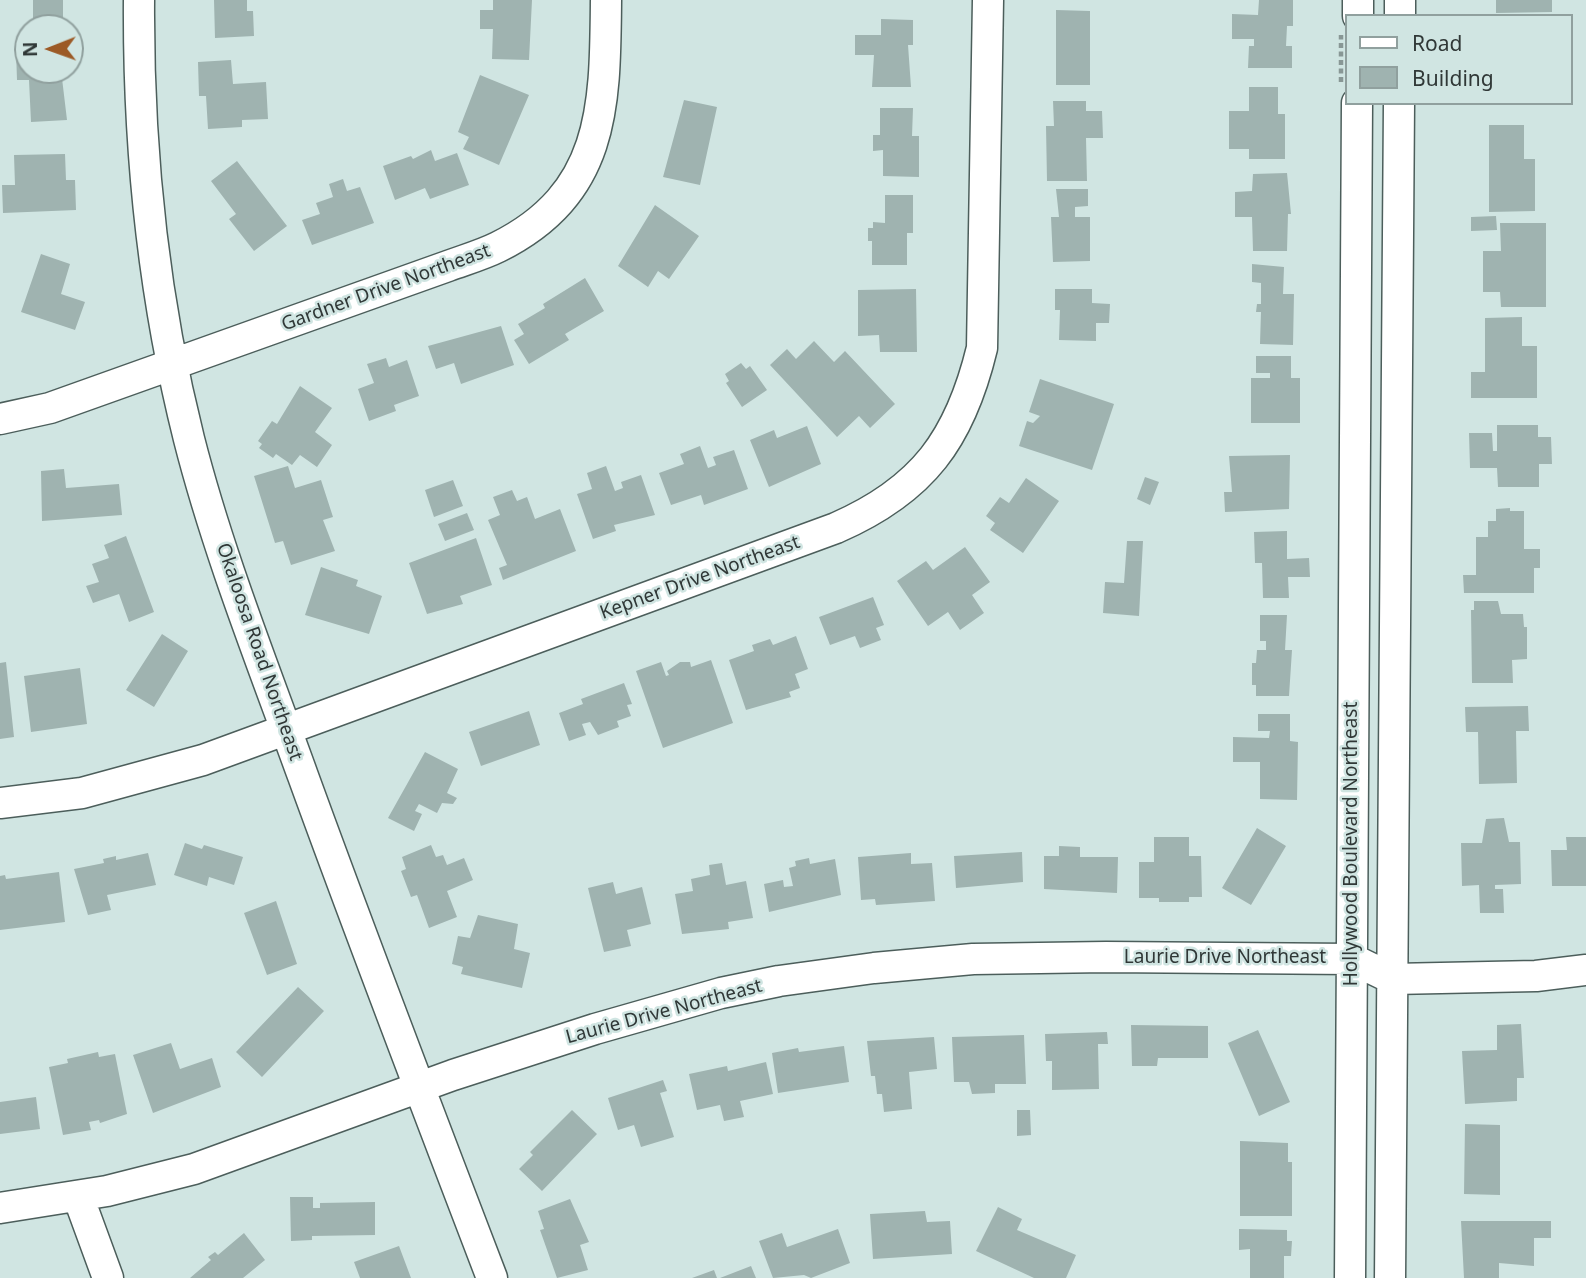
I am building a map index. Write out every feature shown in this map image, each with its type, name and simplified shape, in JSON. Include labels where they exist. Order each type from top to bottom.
[{"type":"street","name":"Okaloosa Road Northeast","points":[[139,0],[141,118],[151,229],[173,365],[190,441],[217,532],[286,730],[492,1278]]},
{"type":"street","name":"Gardner Drive Northeast","points":[[0,419],[50,408],[173,365],[498,247],[528,228],[561,202],[586,161],[600,122],[605,74],[606,0]]},
{"type":"street","name":"Kepner Drive Northeast","points":[[0,803],[111,786],[203,760],[836,528],[863,517],[903,490],[925,470],[956,426],[971,394],[982,348],[988,0]]},
{"type":"street","name":"Hollywood Boulevard Northeast","points":[[1350,1278],[1357,105]]},
{"type":"street","points":[[1390,1278],[1399,105]]},
{"type":"street","points":[[1355,410],[1397,411]]},
{"type":"street","name":"Laurie Drive Northeast","points":[[0,1208],[78,1196],[194,1169],[595,1029],[721,993],[779,981],[874,968],[973,959],[1352,959]]},
{"type":"street","points":[[1352,959],[1392,979],[1536,976],[1586,970]]},
{"type":"street","points":[[78,1196],[108,1278]]},
{"type":"building","points":[[33,0],[63,0],[63,14],[33,14]]},
{"type":"building","points":[[214,0],[247,0],[247,11],[253,11],[254,36],[215,38]]},
{"type":"building","points":[[493,0],[532,0],[529,60],[492,59],[493,29],[480,29],[480,10],[493,10]]},
{"type":"building","points":[[1259,0],[1293,0],[1293,26],[1287,26],[1286,46],[1292,46],[1292,68],[1248,68],[1249,46],[1254,46],[1254,39],[1232,39],[1232,14],[1258,15]]},
{"type":"building","points":[[1496,0],[1552,0],[1552,12],[1496,13]]},
{"type":"building","points":[[1056,10],[1090,11],[1090,85],[1056,85]]},
{"type":"building","points":[[881,19],[913,20],[913,45],[908,45],[911,87],[872,87],[874,55],[855,55],[855,35],[881,35]]},
{"type":"building","points":[[231,60],[233,84],[266,82],[268,119],[242,120],[242,127],[208,129],[206,96],[199,96],[198,62]]},
{"type":"building","points":[[480,75],[529,95],[499,165],[463,149],[469,137],[458,132]]},
{"type":"building","points":[[29,84],[63,84],[67,120],[31,122]]},
{"type":"building","points":[[1249,87],[1278,87],[1278,114],[1285,114],[1285,159],[1249,159],[1249,149],[1229,149],[1229,111],[1249,111]]},
{"type":"building","points":[[684,100],[717,107],[700,185],[663,177]]},
{"type":"building","points":[[1053,101],[1086,101],[1086,111],[1102,111],[1103,138],[1086,138],[1087,181],[1047,181],[1046,126],[1054,126]]},
{"type":"building","points":[[880,108],[913,108],[912,136],[919,136],[919,177],[883,176],[883,150],[873,151],[873,135],[880,135]]},
{"type":"building","points":[[1489,125],[1524,125],[1524,159],[1535,159],[1535,211],[1489,212]]},
{"type":"building","points":[[431,150],[435,161],[457,153],[469,185],[430,199],[425,188],[395,200],[383,166],[411,156],[413,159]]},
{"type":"building","points":[[65,154],[66,180],[75,180],[76,210],[3,213],[2,185],[15,185],[14,155]]},
{"type":"building","points":[[237,161],[287,226],[254,251],[229,219],[236,214],[211,181]]},
{"type":"building","points":[[1287,173],[1291,214],[1288,214],[1287,251],[1253,251],[1252,217],[1235,217],[1235,192],[1252,191],[1253,174]]},
{"type":"building","points":[[343,179],[347,191],[360,187],[374,223],[312,245],[302,220],[320,214],[316,203],[333,197],[329,184]]},
{"type":"building","points":[[1056,189],[1088,189],[1088,206],[1075,207],[1075,217],[1090,217],[1090,261],[1053,262],[1051,217],[1059,217]]},
{"type":"building","points":[[885,195],[913,195],[913,233],[907,233],[907,265],[872,265],[872,241],[868,241],[868,228],[873,228],[873,222],[885,223]]},
{"type":"building","points":[[655,205],[699,236],[669,279],[658,271],[648,287],[618,266]]},
{"type":"building","points":[[1496,216],[1497,230],[1471,231],[1471,217]]},
{"type":"building","points":[[1500,223],[1546,223],[1546,307],[1501,307],[1500,292],[1483,292],[1483,251],[1501,251]]},
{"type":"building","points":[[41,254],[70,264],[61,294],[85,302],[75,330],[21,312]]},
{"type":"building","points":[[1252,264],[1284,267],[1283,294],[1294,294],[1293,345],[1260,344],[1261,312],[1256,312],[1257,304],[1261,304],[1261,283],[1252,282]]},
{"type":"building","points":[[585,278],[604,311],[565,334],[569,340],[529,364],[514,340],[524,334],[518,324],[545,308],[543,304]]},
{"type":"building","points":[[916,289],[917,352],[880,352],[879,335],[858,336],[858,290]]},
{"type":"building","points":[[1055,289],[1092,289],[1092,303],[1110,304],[1109,323],[1096,323],[1096,341],[1059,340],[1060,310],[1055,310]]},
{"type":"building","points":[[1522,317],[1522,346],[1537,346],[1537,398],[1471,398],[1471,372],[1485,372],[1485,318]]},
{"type":"building","points":[[501,326],[514,365],[461,384],[454,363],[436,369],[428,346]]},
{"type":"building","points":[[814,341],[834,362],[845,351],[895,404],[870,428],[859,416],[837,437],[770,365],[787,349],[796,359]]},
{"type":"building","points":[[1256,356],[1291,356],[1291,378],[1300,378],[1300,423],[1251,423],[1251,378],[1270,378],[1270,373],[1256,373]]},
{"type":"building","points":[[386,358],[389,367],[407,360],[419,396],[394,405],[396,411],[369,421],[358,389],[374,383],[367,364]]},
{"type":"building","points":[[741,363],[746,369],[750,366],[767,390],[742,407],[726,383],[729,381],[725,374]]},
{"type":"building","points":[[1040,379],[1114,404],[1092,470],[1019,446],[1027,421],[1033,423],[1040,416],[1029,412]]},
{"type":"building","points":[[300,386],[332,408],[315,432],[332,445],[317,467],[300,455],[292,465],[276,454],[273,458],[259,448],[262,444],[258,441],[272,421],[277,424]]},
{"type":"building","points":[[1497,425],[1538,425],[1538,437],[1551,437],[1552,464],[1539,464],[1539,487],[1498,487],[1497,468],[1470,468],[1469,433],[1492,433],[1493,451],[1497,451]]},
{"type":"building","points":[[807,426],[821,464],[769,487],[750,440],[774,430],[777,438]]},
{"type":"building","points":[[700,446],[708,468],[716,465],[713,457],[734,450],[748,489],[704,505],[701,495],[671,505],[659,473],[684,464],[680,454]]},
{"type":"building","points":[[1290,455],[1289,509],[1225,512],[1224,492],[1232,492],[1229,456]]},
{"type":"building","points":[[288,466],[295,488],[321,480],[333,517],[323,520],[335,551],[291,565],[283,541],[275,543],[254,476]]},
{"type":"building","points":[[606,466],[615,491],[623,488],[621,482],[641,475],[655,515],[614,525],[616,531],[593,539],[577,494],[592,489],[587,473]]},
{"type":"building","points":[[64,469],[66,488],[119,484],[122,515],[42,521],[41,471]]},
{"type":"building","points":[[1145,477],[1159,482],[1150,505],[1137,499]]},
{"type":"building","points":[[1026,478],[1059,501],[1023,553],[990,530],[995,523],[986,516],[1000,497],[1009,503]]},
{"type":"building","points":[[453,480],[463,506],[434,517],[425,490]]},
{"type":"building","points":[[512,490],[517,501],[527,497],[535,519],[560,509],[576,551],[503,580],[499,568],[507,565],[488,520],[500,515],[493,497]]},
{"type":"building","points":[[1510,508],[1510,511],[1524,511],[1524,549],[1540,549],[1540,568],[1534,568],[1534,593],[1464,593],[1463,575],[1476,575],[1476,537],[1488,537],[1488,521],[1496,521],[1496,509]]},
{"type":"building","points":[[467,513],[474,530],[445,541],[438,524]]},
{"type":"building","points":[[1287,531],[1287,559],[1309,558],[1310,577],[1288,577],[1289,598],[1263,598],[1262,563],[1255,563],[1254,532]]},
{"type":"building","points":[[126,536],[154,612],[129,622],[119,594],[93,603],[86,586],[99,582],[92,564],[109,558],[104,545]]},
{"type":"building","points":[[476,538],[492,585],[460,596],[463,604],[427,614],[409,563]]},
{"type":"building","points":[[1127,541],[1143,541],[1139,616],[1103,613],[1105,582],[1124,583]]},
{"type":"building","points":[[965,547],[990,582],[972,595],[984,613],[960,630],[948,612],[928,626],[897,581],[926,561],[933,570]]},
{"type":"building","points":[[321,567],[358,580],[356,586],[382,596],[369,634],[305,615]]},
{"type":"building","points":[[873,597],[884,625],[876,628],[881,640],[860,648],[855,636],[830,645],[819,617]]},
{"type":"building","points":[[1474,601],[1498,601],[1501,614],[1523,614],[1524,627],[1527,627],[1527,659],[1512,660],[1513,683],[1472,683],[1471,610],[1474,610]]},
{"type":"building","points":[[1260,615],[1287,615],[1285,650],[1292,650],[1289,696],[1256,696],[1256,685],[1252,685],[1252,663],[1256,663],[1257,650],[1266,650],[1266,641],[1260,641]]},
{"type":"building","points":[[162,634],[188,651],[154,707],[126,690]]},
{"type":"building","points":[[796,636],[808,669],[795,674],[800,688],[789,692],[791,697],[746,710],[729,660],[754,651],[752,645],[770,639],[773,645]]},
{"type":"building","points":[[711,660],[733,723],[663,748],[636,671],[661,662],[666,676],[669,675],[667,671],[680,662],[690,662],[691,667]]},
{"type":"building","points":[[6,662],[14,737],[0,739],[0,663]]},
{"type":"building","points":[[80,668],[87,724],[31,732],[24,676]]},
{"type":"building","points":[[624,683],[632,704],[627,705],[631,716],[617,721],[619,727],[598,735],[590,722],[582,724],[586,735],[569,741],[559,713],[583,704],[581,699]]},
{"type":"building","points":[[1528,706],[1529,731],[1516,731],[1517,783],[1479,784],[1478,732],[1466,732],[1465,707]]},
{"type":"building","points":[[529,711],[540,745],[481,766],[469,732]]},
{"type":"building","points":[[1258,714],[1290,714],[1290,741],[1298,742],[1297,800],[1260,799],[1260,762],[1233,762],[1233,737],[1269,738],[1270,731],[1258,731]]},
{"type":"building","points":[[425,752],[458,769],[447,793],[457,798],[453,804],[442,803],[437,813],[419,804],[415,811],[422,814],[414,831],[388,818]]},
{"type":"building","points":[[1504,818],[1509,842],[1520,842],[1521,884],[1495,885],[1495,889],[1503,889],[1504,913],[1480,913],[1479,885],[1462,886],[1461,843],[1482,843],[1486,819]]},
{"type":"building","points":[[1257,828],[1286,846],[1251,905],[1222,888]]},
{"type":"building","points":[[1154,837],[1189,837],[1189,856],[1201,856],[1202,897],[1189,897],[1189,902],[1159,902],[1159,898],[1139,898],[1139,862],[1154,862]]},
{"type":"building","points":[[1566,837],[1586,837],[1586,886],[1552,886],[1551,850],[1567,850]]},
{"type":"building","points":[[185,843],[202,849],[204,845],[243,857],[234,885],[209,877],[207,886],[174,875]]},
{"type":"building","points":[[431,845],[436,857],[443,855],[447,865],[464,858],[473,880],[447,891],[457,917],[429,928],[417,895],[411,897],[401,871],[406,869],[402,857]]},
{"type":"building","points":[[1059,846],[1080,847],[1080,857],[1118,857],[1117,893],[1044,889],[1044,856],[1059,856]]},
{"type":"building","points":[[1022,852],[1023,882],[956,888],[954,856]]},
{"type":"building","points":[[148,853],[156,885],[107,895],[111,910],[88,915],[74,869],[104,863],[103,859],[116,856],[116,860]]},
{"type":"building","points":[[911,853],[911,864],[932,863],[935,901],[876,905],[875,899],[861,900],[858,857]]},
{"type":"building","points":[[809,858],[810,864],[835,859],[841,895],[769,912],[764,884],[783,880],[784,887],[793,886],[789,868],[796,866],[795,861]]},
{"type":"building","points":[[722,863],[726,885],[746,881],[753,918],[728,922],[729,929],[682,934],[675,894],[693,891],[691,879],[710,875],[709,865]]},
{"type":"building","points":[[59,872],[65,922],[0,930],[0,876],[5,875],[6,879]]},
{"type":"building","points":[[613,882],[616,894],[642,887],[651,924],[627,930],[631,946],[604,952],[588,888]]},
{"type":"building","points":[[276,901],[297,964],[267,975],[244,913]]},
{"type":"building","points":[[478,915],[518,924],[514,949],[530,953],[522,988],[461,974],[463,967],[452,964],[458,936],[470,938]]},
{"type":"building","points":[[298,987],[324,1011],[262,1077],[236,1052]]},
{"type":"building","points":[[1521,1024],[1524,1078],[1517,1078],[1517,1101],[1465,1104],[1462,1051],[1497,1050],[1497,1025]]},
{"type":"building","points":[[1131,1025],[1208,1026],[1208,1058],[1158,1058],[1157,1066],[1132,1066]]},
{"type":"building","points":[[1258,1030],[1290,1102],[1259,1116],[1228,1043]]},
{"type":"building","points":[[1107,1032],[1108,1044],[1098,1044],[1099,1089],[1052,1090],[1052,1061],[1046,1061],[1045,1034]]},
{"type":"building","points":[[1024,1035],[1026,1084],[995,1084],[995,1093],[972,1094],[969,1082],[954,1082],[952,1037]]},
{"type":"building","points":[[934,1037],[937,1069],[909,1072],[912,1109],[884,1112],[882,1094],[877,1094],[875,1076],[871,1076],[867,1041]]},
{"type":"building","points":[[171,1043],[180,1069],[212,1058],[221,1087],[153,1113],[133,1055]]},
{"type":"building","points":[[844,1046],[849,1082],[778,1093],[772,1053],[798,1048],[799,1052]]},
{"type":"building","points":[[98,1052],[99,1057],[115,1054],[127,1114],[100,1123],[99,1120],[89,1122],[91,1130],[63,1135],[49,1067],[68,1063],[67,1059]]},
{"type":"building","points":[[766,1062],[773,1094],[740,1101],[744,1117],[724,1121],[720,1105],[697,1110],[689,1074],[727,1066],[728,1071]]},
{"type":"building","points":[[663,1080],[667,1091],[660,1093],[674,1137],[641,1147],[634,1125],[618,1130],[608,1098]]},
{"type":"building","points":[[36,1097],[40,1129],[0,1134],[0,1102]]},
{"type":"building","points":[[572,1110],[597,1134],[542,1191],[519,1169],[533,1155],[530,1152]]},
{"type":"building","points":[[1017,1110],[1030,1110],[1031,1135],[1017,1136]]},
{"type":"building","points":[[1465,1124],[1500,1125],[1500,1195],[1464,1194]]},
{"type":"building","points":[[1240,1141],[1288,1143],[1288,1162],[1292,1162],[1292,1216],[1240,1216]]},
{"type":"building","points":[[290,1197],[313,1197],[313,1208],[320,1208],[320,1203],[375,1202],[375,1235],[312,1236],[312,1240],[291,1241]]},
{"type":"building","points":[[570,1199],[589,1242],[580,1245],[588,1270],[557,1278],[540,1230],[544,1229],[538,1211]]},
{"type":"building","points":[[998,1207],[1022,1219],[1017,1230],[1076,1255],[1066,1278],[1034,1278],[976,1251]]},
{"type":"building","points":[[925,1211],[927,1222],[950,1221],[952,1254],[873,1259],[870,1214]]},
{"type":"building","points":[[1461,1221],[1551,1221],[1551,1238],[1534,1238],[1534,1266],[1499,1263],[1499,1278],[1464,1278]]},
{"type":"building","points":[[838,1229],[850,1263],[811,1278],[804,1275],[773,1278],[759,1241],[782,1233],[787,1247]]},
{"type":"building","points":[[1239,1229],[1287,1230],[1287,1241],[1292,1241],[1291,1256],[1284,1256],[1284,1278],[1250,1278],[1250,1249],[1239,1250]]},
{"type":"building","points":[[244,1233],[265,1260],[243,1278],[190,1278],[211,1260],[208,1257],[215,1252],[218,1255]]},
{"type":"building","points":[[399,1246],[411,1278],[360,1278],[354,1262]]},
{"type":"building","points":[[751,1266],[756,1278],[720,1278]]},
{"type":"building","points":[[714,1270],[717,1278],[692,1278]]}]
